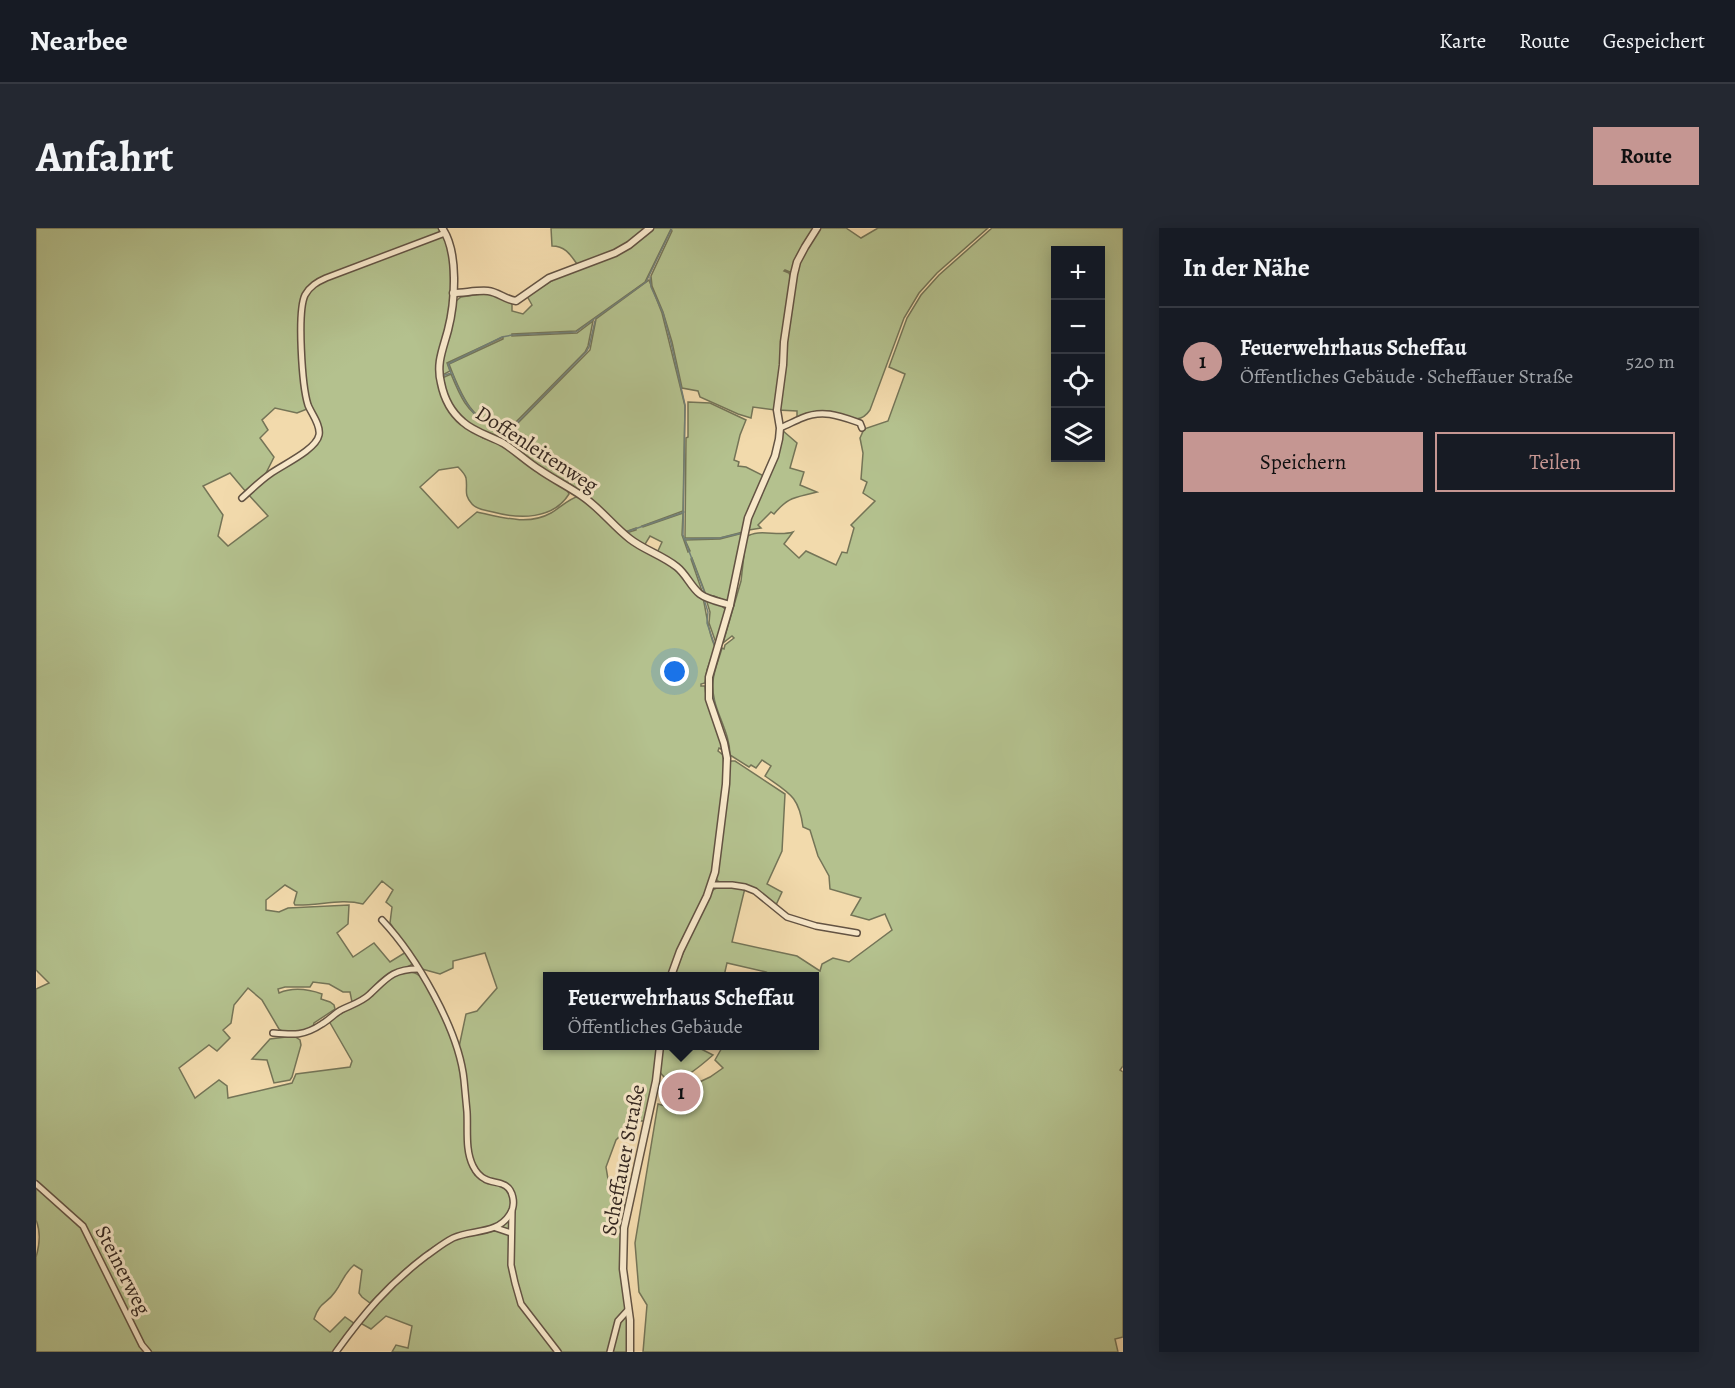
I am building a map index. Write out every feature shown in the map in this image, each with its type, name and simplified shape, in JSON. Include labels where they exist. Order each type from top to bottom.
[{"type":"street","points":[[453,293],[488,291],[516,301],[549,278],[615,253],[641,237],[650,228]]},
{"type":"street","points":[[672,972],[680,951],[712,885],[725,796],[727,758],[709,699],[709,677],[730,605],[748,518],[775,456],[780,428],[777,410],[785,326],[794,274],[797,262],[817,228]]},
{"type":"street","points":[[242,498],[269,475],[313,446],[319,436],[302,379],[301,311],[303,300],[310,287],[326,278],[444,230]]},
{"type":"street","name":"Doffenleitenweg","points":[[444,230],[449,241],[454,266],[451,315],[439,359],[439,370],[444,395],[453,413],[463,423],[502,443],[538,469],[580,494],[629,538],[681,570],[704,597],[730,605]]},
{"type":"street","points":[[780,428],[807,416],[827,413],[834,413],[860,423],[862,428]]},
{"type":"street","points":[[712,885],[745,887],[755,891],[774,909],[787,917],[816,926],[857,933]]},
{"type":"street","points":[[382,920],[418,969],[439,1005],[454,1038],[464,1077],[468,1145],[472,1165],[477,1174],[486,1180],[504,1184],[510,1188],[514,1200],[511,1265],[521,1304],[558,1352]]},
{"type":"street","points":[[273,1033],[304,1034],[323,1024],[339,1011],[362,1000],[385,978],[407,969],[418,969]]},
{"type":"street","name":"Scheffauer Straße","points":[[630,1352],[630,1320],[623,1269],[624,1228],[656,1081],[660,1050]]},
{"type":"street","name":"Steinerweg","points":[[36,1185],[83,1226],[147,1352]]},
{"type":"street","points":[[336,1352],[370,1306],[396,1280],[443,1244],[455,1237],[496,1228],[505,1222],[512,1211]]},
{"type":"street","points":[[496,1228],[511,1233]]},
{"type":"street","points":[[610,1352],[618,1322],[628,1310]]},
{"type":"green space","points":[[36,228],[440,228],[439,233],[315,281],[306,290],[306,296],[316,285],[326,279],[439,236],[445,237],[450,254],[451,301],[448,327],[437,361],[441,392],[446,404],[463,425],[483,438],[508,448],[528,464],[566,488],[569,494],[562,503],[545,513],[514,516],[482,510],[474,506],[467,495],[463,472],[458,467],[439,470],[420,487],[458,528],[477,512],[524,520],[542,517],[579,496],[633,543],[680,571],[703,598],[715,647],[705,683],[701,686],[705,686],[723,750],[719,748],[718,751],[723,755],[724,774],[720,815],[710,884],[681,941],[669,972],[543,972],[543,1050],[657,1050],[647,1121],[635,1121],[616,1140],[606,1167],[611,1197],[627,1206],[621,1244],[629,1319],[628,1352],[392,1352],[396,1345],[408,1348],[412,1326],[386,1316],[371,1329],[362,1324],[361,1321],[384,1294],[442,1246],[455,1239],[495,1231],[495,1226],[469,1231],[444,1241],[398,1275],[370,1303],[359,1293],[362,1270],[354,1265],[332,1296],[321,1306],[314,1319],[330,1332],[345,1317],[355,1324],[335,1352],[36,1352],[36,1257],[39,1229],[36,1220],[36,989],[49,983],[36,970]],"holes":[[[312,407],[322,432],[307,452],[271,475],[248,494],[268,516],[228,546],[218,536],[223,515],[203,486],[230,473],[246,492],[265,475],[274,457],[260,438],[268,430],[262,420],[275,408],[297,413]],[[382,881],[393,890],[386,902],[392,907],[390,923],[418,966],[440,974],[453,968],[453,961],[485,953],[497,988],[477,1011],[466,1014],[459,1047],[465,1074],[471,1155],[478,1171],[475,1175],[468,1158],[465,1100],[455,1048],[429,988],[422,978],[413,972],[389,977],[364,1000],[329,1021],[352,1061],[350,1067],[296,1074],[292,1083],[228,1098],[227,1086],[219,1080],[195,1098],[179,1068],[209,1045],[217,1051],[230,1038],[223,1030],[231,1023],[234,1005],[248,988],[262,1000],[279,1029],[296,1032],[313,1027],[314,1023],[335,1009],[334,1005],[321,999],[322,994],[317,992],[295,989],[279,993],[278,989],[310,987],[313,982],[329,984],[343,992],[350,992],[352,1002],[362,997],[387,975],[413,963],[406,952],[390,962],[374,943],[353,957],[337,933],[348,924],[349,905],[288,908],[279,912],[266,910],[266,900],[285,885],[297,892],[295,905],[338,902],[363,904]]]},
{"type":"green space","points":[[551,228],[648,228],[616,251],[577,264],[564,249],[552,246]]},
{"type":"green space","points":[[652,228],[814,228],[793,270],[784,271],[789,273],[791,278],[782,335],[775,410],[753,407],[751,418],[700,397],[698,391],[682,388],[672,342],[652,286],[651,276],[671,229],[645,282],[576,331],[512,334],[512,336],[577,333],[593,321],[585,352],[509,429],[497,427],[477,415],[463,397],[449,364],[503,337],[447,363],[450,371],[441,376],[440,368],[454,305],[461,297],[488,293],[496,295],[512,303],[512,311],[523,314],[532,305],[527,296],[561,275],[615,255]]},
{"type":"green space","points":[[820,228],[846,228],[861,238],[878,228],[988,228],[937,273],[919,293],[904,318],[870,410],[855,419],[826,411],[797,418],[797,411],[778,410],[786,335],[797,269]]},
{"type":"green space","points":[[992,228],[1123,228],[1123,1066],[1120,1070],[1123,1072],[1123,1337],[1115,1339],[1118,1352],[643,1352],[647,1305],[639,1292],[635,1243],[658,1104],[669,1107],[693,1094],[691,1086],[723,1068],[715,1060],[721,1050],[819,1050],[819,972],[766,972],[727,963],[725,972],[676,972],[693,928],[713,890],[724,886],[745,888],[732,942],[797,956],[820,971],[822,964],[833,958],[849,962],[892,930],[885,914],[869,920],[851,915],[861,898],[830,889],[829,876],[818,856],[810,830],[803,827],[796,802],[787,791],[765,776],[771,766],[762,760],[756,768],[751,765],[749,767],[730,755],[727,736],[714,700],[713,681],[722,648],[724,649],[725,645],[734,638],[732,636],[723,643],[741,581],[746,537],[757,533],[793,532],[784,544],[799,558],[806,551],[836,565],[842,552],[847,553],[854,528],[851,525],[875,501],[863,493],[867,482],[861,479],[863,453],[860,438],[864,429],[888,421],[905,374],[889,367],[907,318],[921,295],[939,275]]},
{"type":"green space","points":[[649,280],[662,313],[685,406],[683,511],[642,526],[683,513],[682,535],[688,552],[690,551],[685,540],[720,539],[743,533],[726,601],[706,595],[692,558],[703,594],[657,553],[662,542],[650,536],[644,546],[626,533],[636,528],[625,532],[586,496],[465,423],[448,402],[442,378],[451,374],[465,402],[480,419],[495,429],[510,431],[590,350],[596,319]]},
{"type":"green space","points":[[688,402],[710,403],[746,420],[734,460],[739,462],[738,466],[746,467],[764,476],[743,532],[720,538],[685,538]]},
{"type":"green space","points":[[782,430],[797,443],[790,468],[804,472],[800,485],[817,492],[788,501],[774,514],[771,512],[758,525],[761,528],[748,530],[750,519]]},
{"type":"green space","points":[[706,599],[719,603],[726,610],[716,643],[709,623],[710,612]]},
{"type":"green space","points":[[731,761],[735,761],[785,794],[782,851],[767,884],[782,892],[775,907],[755,890],[720,883],[716,879],[726,805],[728,766]]},
{"type":"green space","points":[[294,1036],[300,1040],[301,1045],[292,1077],[290,1080],[274,1083],[267,1060],[252,1059],[270,1039]]},
{"type":"green space","points":[[662,1050],[703,1050],[713,1055],[687,1076],[675,1081],[670,1081],[659,1071]]},
{"type":"waterway","points":[[442,376],[451,373],[448,364],[502,337],[576,332],[646,282],[672,228]]},
{"type":"waterway","points":[[650,277],[651,287],[663,313],[685,405],[683,535],[705,594]]},
{"type":"waterway","points":[[452,373],[472,411],[488,424],[509,431],[586,352],[595,321]]},
{"type":"waterway","points":[[626,532],[684,512]]},
{"type":"waterway","points":[[684,539],[720,538],[742,533]]},
{"type":"waterway","points":[[704,599],[708,612],[707,623],[715,646]]},
{"type":"waterway","points":[[712,680],[715,667]]},
{"type":"waterway","points":[[712,694],[729,754]]},
{"type":"place","name":"Feuerwehrhaus Scheffau","points":[[681,1092]]}]
